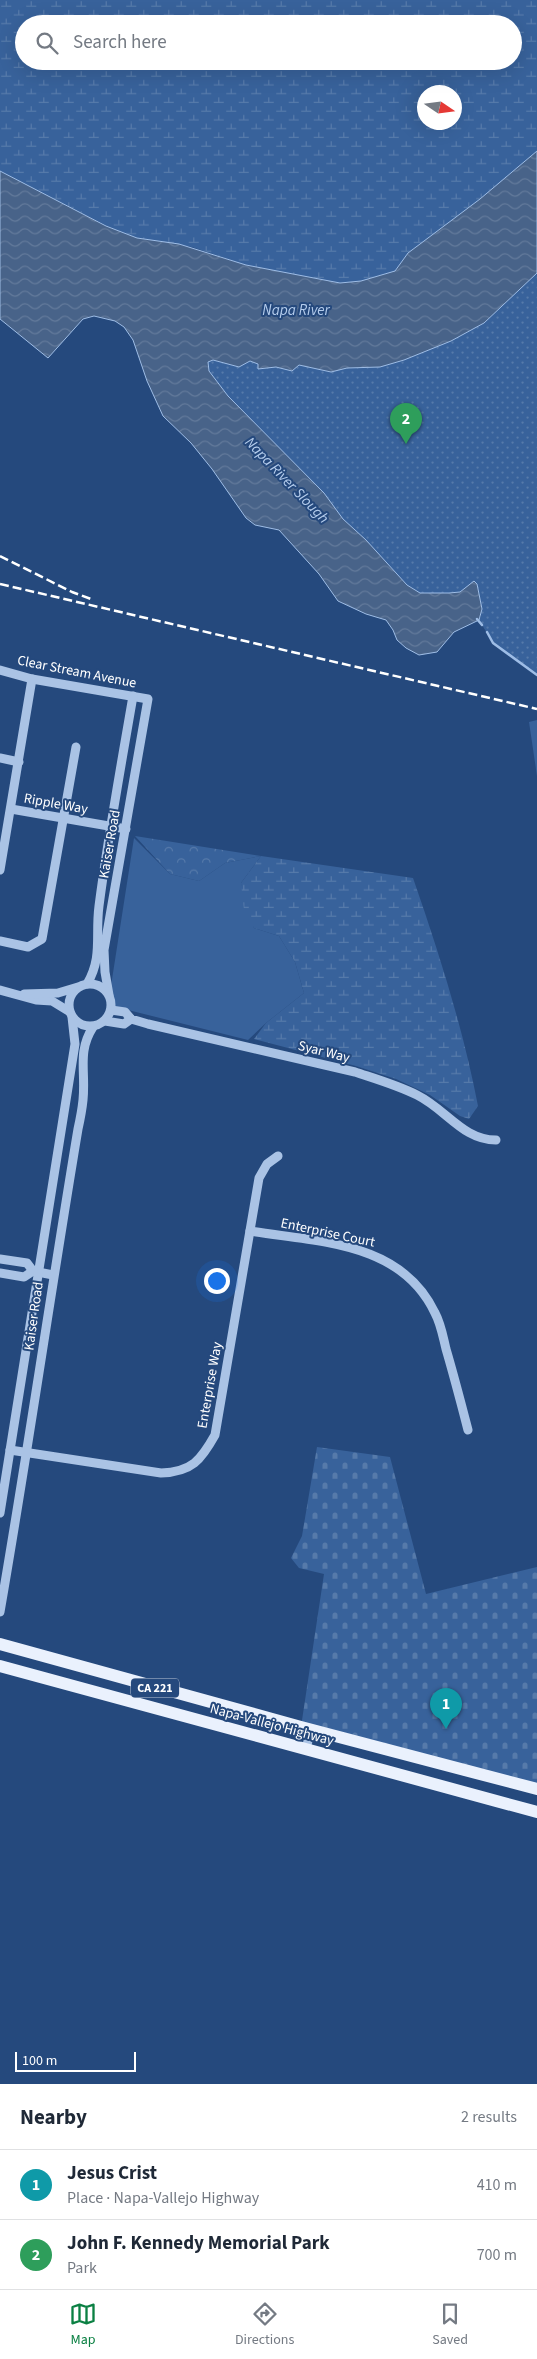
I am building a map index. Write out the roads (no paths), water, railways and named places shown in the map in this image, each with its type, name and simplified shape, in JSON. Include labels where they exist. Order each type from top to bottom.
[{"type":"main road","name":"Napa-Vallejo Highway","points":[[0,1644],[537,1789]]},
{"type":"main road","name":"Napa-Vallejo Highway","points":[[0,1666],[537,1812]]},
{"type":"street","name":"Clear Stream Avenue","points":[[0,670],[32,679],[148,699]]},
{"type":"street","points":[[0,870],[32,679]]},
{"type":"street","name":"Kaiser Road","points":[[87,984],[97,963],[97,921],[110,826],[133,696]]},
{"type":"street","name":"Kaiser Road","points":[[109,995],[104,950],[148,699]]},
{"type":"street","points":[[0,941],[28,947],[42,939],[76,747]]},
{"type":"street","points":[[0,758],[19,762]]},
{"type":"street","name":"Ripple Way","points":[[11,809],[63,820],[126,829]]},
{"type":"street","points":[[0,990],[36,1000],[52,1001],[71,1014],[81,1025],[93,1026],[105,1021],[111,1010],[109,995],[101,987],[87,984],[58,993],[16,994]]},
{"type":"street","points":[[71,1014],[70,998],[78,987]]},
{"type":"street","name":"Syar Way","points":[[111,1010],[125,1012],[131,1019],[374,1078],[418,1096],[445,1112],[473,1136],[484,1140],[496,1140]]},
{"type":"street","name":"Kaiser Road","points":[[0,1513],[36,1271],[75,1044],[71,1014]]},
{"type":"street","name":"Syar Way","points":[[105,1021],[124,1024],[131,1019]]},
{"type":"street","name":"Kaiser Road","points":[[0,1612],[28,1452],[53,1275],[83,1099],[82,1051],[86,1038],[93,1026]]},
{"type":"street","name":"Enterprise Way","points":[[10,1450],[161,1474],[181,1471],[203,1456],[215,1435],[259,1178],[268,1164],[278,1156]]},
{"type":"street","name":"Enterprise Court","points":[[250,1231],[361,1250],[382,1257],[409,1278],[424,1295],[439,1322],[468,1430]]},
{"type":"street","points":[[0,1259],[27,1263],[36,1271],[53,1275]]},
{"type":"street","points":[[0,1273],[24,1277],[36,1271]]},
{"type":"street","points":[[306,1749],[311,1729]]},
{"type":"water","name":"Napa River","points":[[537,151],[537,273],[484,323],[451,341],[404,360],[380,367],[347,368],[331,372],[299,365],[292,371],[276,367],[258,369],[258,364],[250,361],[239,367],[213,360],[208,362],[209,371],[228,396],[324,493],[343,519],[366,540],[407,585],[420,593],[449,593],[460,592],[474,581],[477,584],[482,609],[479,620],[454,632],[437,652],[419,655],[406,648],[397,640],[386,620],[366,614],[338,601],[319,574],[279,530],[255,525],[246,518],[212,469],[191,443],[163,416],[147,381],[133,340],[124,327],[115,321],[94,316],[83,319],[48,358],[0,319],[0,171],[106,226],[137,238],[179,244],[246,265],[340,283],[361,281],[395,271],[408,253],[480,199]]},
{"type":"waterway","name":"Napa River Slough","points":[[477,619],[482,625]]},
{"type":"waterway","points":[[487,632],[493,643],[537,675]]},
{"type":"railway","points":[[0,556],[72,592],[91,599]]},
{"type":"railway","points":[[0,584],[537,709]]},
{"type":"place","name":"John F. Kennedy Memorial Park","points":[[406,444]]},
{"type":"place","name":"Jesus Crist","points":[[446,1729]]}]
